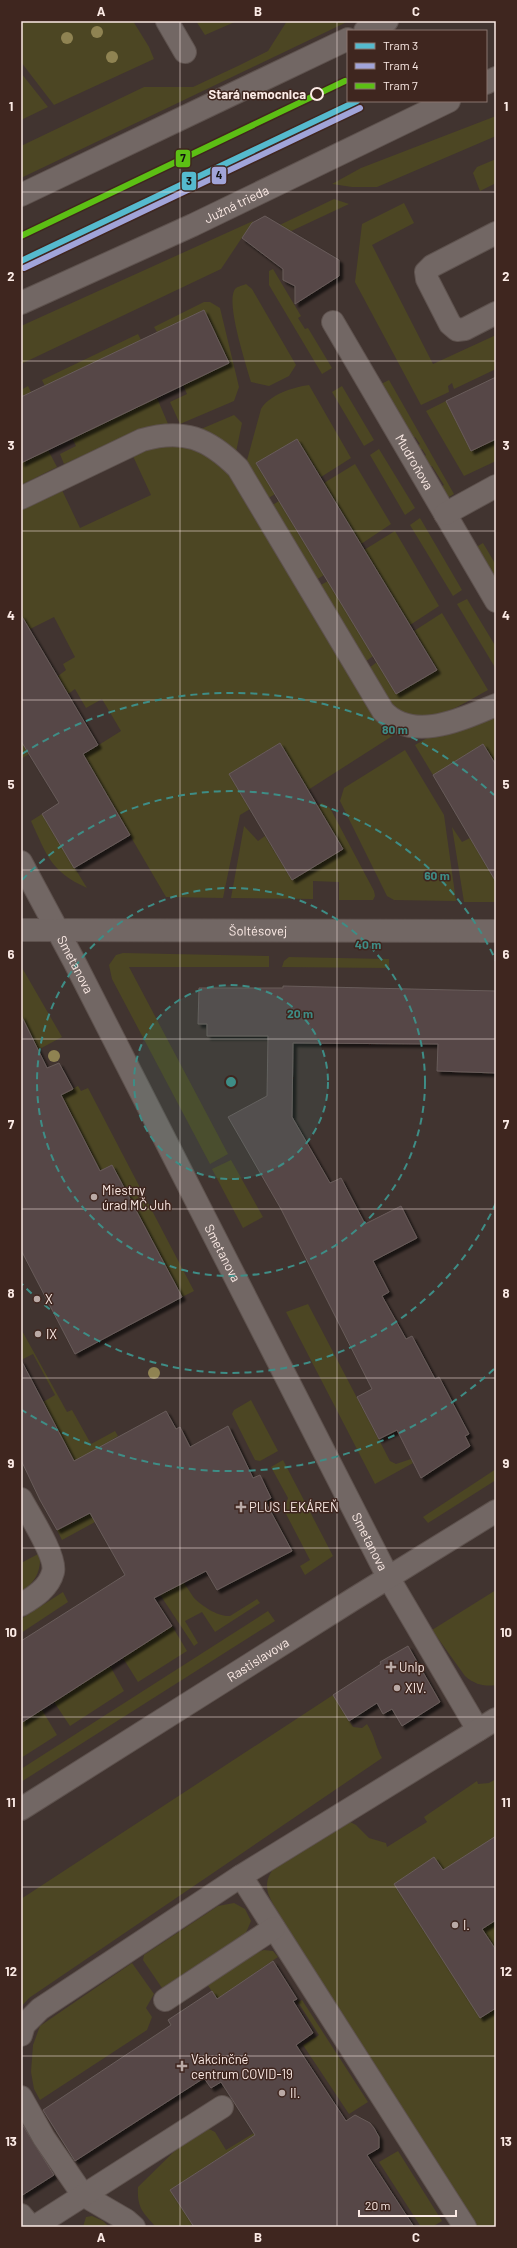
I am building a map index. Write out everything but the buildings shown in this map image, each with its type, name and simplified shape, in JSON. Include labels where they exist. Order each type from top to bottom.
[{"type":"street","points":[[167,21],[185,52]]},
{"type":"street","points":[[367,30],[387,21]]},
{"type":"street","points":[[21,195],[347,39]]},
{"type":"street","points":[[487,82],[496,78]]},
{"type":"street","name":"Južná trieda","points":[[21,303],[193,225],[447,102]]},
{"type":"street","points":[[496,233],[432,266],[426,272],[427,279],[450,324],[457,330],[465,329],[496,314]]},
{"type":"street","name":"Mudroňova","points":[[333,322],[496,602]]},
{"type":"street","points":[[21,498],[142,440],[161,434],[179,434],[199,439],[218,450],[238,468],[383,711],[391,719],[403,725],[433,727],[460,719],[496,705]]},
{"type":"street","points":[[445,514],[496,486]]},
{"type":"street","name":"Smetanova","points":[[21,862],[56,930],[78,968],[388,1577],[487,1725]]},
{"type":"street","name":"Šoltésovej","points":[[21,930],[496,931]]},
{"type":"street","points":[[21,1499],[52,1558],[54,1571],[38,1594],[21,1605]]},
{"type":"street","name":"Rastislavova","points":[[21,1809],[388,1577],[496,1511]]},
{"type":"street","points":[[21,2035],[24,2025],[40,2008],[241,1876],[487,1725]]},
{"type":"street","points":[[241,1876],[466,2227]]},
{"type":"street","points":[[165,2000],[274,1928]]},
{"type":"street","points":[[21,2097],[44,2138],[83,2195],[126,2220],[134,2227]]},
{"type":"street","points":[[34,2227],[222,2107]]},
{"type":"street","points":[[21,2215],[31,2227]]},
{"type":"shaded area","points":[[21,21],[133,21],[149,47],[154,59],[54,105],[21,62]]},
{"type":"shaded area","points":[[196,21],[237,21],[205,35]]},
{"type":"shaded area","points":[[287,21],[349,21],[21,178],[21,146],[144,87],[193,87],[240,65],[268,51]]},
{"type":"shaded area","points":[[21,73],[48,107],[21,120]]},
{"type":"shaded area","points":[[496,116],[496,136],[377,187],[352,187],[332,184],[361,168]]},
{"type":"shaded area","points":[[496,159],[496,183],[480,191],[473,173],[477,167]]},
{"type":"shaded area","points":[[334,199],[349,204],[255,248],[265,232]]},
{"type":"shaded area","points":[[404,203],[414,223],[372,245],[433,364],[496,335],[496,369],[454,389],[452,383],[448,386],[449,392],[421,405],[355,282],[362,224]]},
{"type":"shaded area","points":[[253,221],[221,269],[21,364],[21,326]]},
{"type":"shaded area","points":[[273,269],[301,316],[298,318],[305,329],[308,328],[332,368],[322,374],[269,285],[269,271]]},
{"type":"shaded area","points":[[246,284],[252,289],[296,365],[289,376],[269,386],[251,382],[238,336],[233,309],[234,291],[238,287]]},
{"type":"shaded area","points":[[204,302],[210,302],[220,308],[239,387],[234,401],[180,424],[170,402],[187,394],[183,385],[229,363],[204,310],[157,332],[154,327]]},
{"type":"shaded area","points":[[138,334],[141,340],[45,386],[42,380]]},
{"type":"shaded area","points":[[389,380],[454,494],[444,500],[438,489],[444,485],[432,466],[426,469],[420,459],[426,455],[422,449],[416,452],[413,447],[420,444],[415,437],[409,441],[377,386]]},
{"type":"shaded area","points":[[309,385],[351,458],[321,477],[297,439],[256,463],[275,494],[267,499],[246,464],[261,409],[265,404],[282,392]]},
{"type":"shaded area","points":[[28,386],[31,392],[21,397],[21,390]]},
{"type":"shaded area","points":[[342,386],[374,440],[364,446],[332,392]]},
{"type":"shaded area","points":[[157,398],[168,424],[139,431],[64,464],[60,454],[76,446],[72,438]]},
{"type":"shaded area","points":[[446,401],[471,450],[496,439],[496,461],[464,476],[426,411]]},
{"type":"shaded area","points":[[234,415],[242,423],[236,452],[219,438],[201,429]]},
{"type":"shaded area","points":[[185,445],[209,457],[228,474],[374,715],[387,729],[397,733],[308,790],[280,743],[229,774],[250,809],[240,815],[223,898],[166,897],[97,779],[78,758],[121,731],[102,699],[86,708],[75,689],[68,694],[58,676],[66,670],[63,664],[75,657],[54,617],[30,629],[21,615],[21,507],[61,488],[80,528],[151,495],[132,454],[151,447]]},
{"type":"shaded area","points":[[379,449],[415,508],[405,515],[370,455]]},
{"type":"shaded area","points":[[48,450],[57,467],[21,485],[21,463]]},
{"type":"shaded area","points":[[355,464],[391,524],[361,544],[324,483]]},
{"type":"shaded area","points":[[279,501],[324,575],[316,580],[271,506]]},
{"type":"shaded area","points":[[420,518],[462,590],[453,596],[410,525]]},
{"type":"shaded area","points":[[395,531],[439,606],[410,625],[364,550]]},
{"type":"shaded area","points":[[483,543],[496,565],[496,587],[473,549]]},
{"type":"shaded area","points":[[328,581],[373,656],[365,662],[319,586]]},
{"type":"shaded area","points":[[467,599],[496,647],[496,669],[457,604]]},
{"type":"shaded area","points":[[442,613],[488,690],[453,709],[440,714],[427,717],[414,717],[402,713],[389,700],[369,668],[377,662],[396,693],[437,669],[414,631]]},
{"type":"shaded area","points":[[496,717],[496,765],[483,744],[433,775],[415,745],[427,738],[450,734],[489,718]]},
{"type":"shaded area","points":[[21,741],[29,754],[21,759]]},
{"type":"shaded area","points":[[405,750],[444,815],[456,901],[394,900],[387,896],[340,801],[344,788]]},
{"type":"shaded area","points":[[322,803],[330,808],[374,891],[375,896],[373,900],[339,900],[339,882],[313,881],[313,899],[231,898],[244,826],[258,841],[265,836],[292,880],[342,849],[317,806]]},
{"type":"shaded area","points":[[42,814],[87,888],[65,875],[57,868],[46,853],[31,821]]},
{"type":"shaded area","points":[[452,827],[462,842],[470,838],[496,882],[496,902],[464,902]]},
{"type":"shaded area","points":[[123,953],[269,956],[269,967],[129,967],[228,1154],[210,1164],[112,979],[109,965],[116,955]]},
{"type":"shaded area","points":[[289,957],[389,959],[389,968],[282,967],[284,961]]},
{"type":"shaded area","points":[[21,966],[62,1037],[32,1053],[21,1032]]},
{"type":"shaded area","points":[[78,1086],[81,1091],[88,1088],[194,1291],[182,1297],[112,1165],[100,1171],[61,1095]]},
{"type":"shaded area","points":[[231,1160],[263,1217],[243,1228],[212,1169]]},
{"type":"shaded area","points":[[308,1304],[390,1461],[396,1464],[411,1459],[413,1463],[375,1484],[286,1312]]},
{"type":"shaded area","points":[[21,1329],[67,1412],[72,1410],[91,1444],[115,1431],[118,1436],[98,1448],[120,1487],[194,1598],[210,1610],[225,1616],[230,1616],[257,1599],[260,1603],[215,1632],[202,1612],[185,1621],[198,1643],[194,1646],[149,1578],[95,1522],[62,1540],[57,1530],[99,1508],[43,1402],[55,1395],[33,1354],[21,1360]]},
{"type":"shaded area","points":[[251,1400],[278,1451],[260,1461],[255,1460],[232,1414],[234,1410]]},
{"type":"shaded area","points":[[283,1460],[333,1556],[305,1575],[300,1566],[310,1560],[284,1510],[288,1498],[271,1467]]},
{"type":"shaded area","points":[[496,1469],[496,1480],[428,1523],[423,1517]]},
{"type":"shaded area","points":[[40,1553],[40,1566],[36,1576],[34,1580],[21,1592],[21,1563]]},
{"type":"shaded area","points":[[496,1590],[496,1685],[487,1686],[476,1683],[465,1676],[432,1630]]},
{"type":"shaded area","points":[[63,1592],[68,1602],[21,1633],[21,1619]]},
{"type":"shaded area","points":[[268,1611],[275,1621],[21,1782],[21,1769]]},
{"type":"shaded area","points":[[172,1626],[187,1651],[138,1682],[123,1658]]},
{"type":"shaded area","points":[[110,1666],[124,1691],[70,1726],[54,1702]]},
{"type":"shaded area","points":[[333,1695],[353,1727],[362,1728],[367,1724],[382,1758],[29,1998],[21,2007],[21,1899]]},
{"type":"shaded area","points":[[42,1710],[57,1735],[21,1758],[21,1723]]},
{"type":"shaded area","points":[[496,1779],[496,2227],[465,2227],[270,1921],[280,1915],[269,1896],[267,1885],[271,1872],[276,1865],[348,1821],[356,1825],[369,1838],[386,1843],[387,1847],[427,1822],[424,1817],[477,1781],[478,1784],[489,1783]]},
{"type":"shaded area","points":[[234,1903],[245,1909],[251,1921],[245,1935],[168,1992],[162,1988],[143,1960],[144,1955],[218,1906]]},
{"type":"shaded area","points":[[264,1950],[273,1951],[278,1957],[217,1999],[207,1984],[254,1953]]},
{"type":"shaded area","points":[[132,1963],[154,1994],[146,2008],[152,2017],[147,2030],[40,2100],[34,2089],[31,2072],[33,2045],[40,2026]]},
{"type":"shaded area","points":[[302,2000],[368,2102],[349,2114],[303,2045],[319,2035],[298,2002]]},
{"type":"shaded area","points":[[205,2127],[215,2132],[226,2150],[254,2133],[258,2140],[216,2160],[170,2190],[192,2224],[189,2227],[184,2225],[181,2227],[156,2227],[141,2209],[138,2200],[138,2187],[197,2129]]},
{"type":"shaded area","points":[[398,2151],[442,2221],[432,2227],[421,2227],[379,2162]]},
{"type":"shaded area","points":[[92,2216],[103,2221],[109,2227],[83,2227],[86,2217]]},
{"type":"tram line","name":"7","points":[[21,236],[345,81]]},
{"type":"tram line","name":"3","points":[[21,261],[355,102]]},
{"type":"tram line","name":"4","points":[[24,268],[360,108]]},
{"type":"place","name":"Stará nemocnica","points":[[317,94]]},
{"type":"place","name":"Miestny úrad MČ Juh","points":[[94,1197]]},
{"type":"place","name":"X","points":[[37,1299]]},
{"type":"place","name":"IX","points":[[38,1334]]},
{"type":"place","name":"PLUS LEKÁREŇ","points":[[241,1507]]},
{"type":"place","name":"Unlp","points":[[391,1667]]},
{"type":"place","name":"XIV.","points":[[397,1688]]},
{"type":"place","name":"I.","points":[[455,1925]]},
{"type":"place","name":"Vakcinčné centrum COVID-19","points":[[182,2066]]},
{"type":"place","name":"II.","points":[[282,2093]]}]
